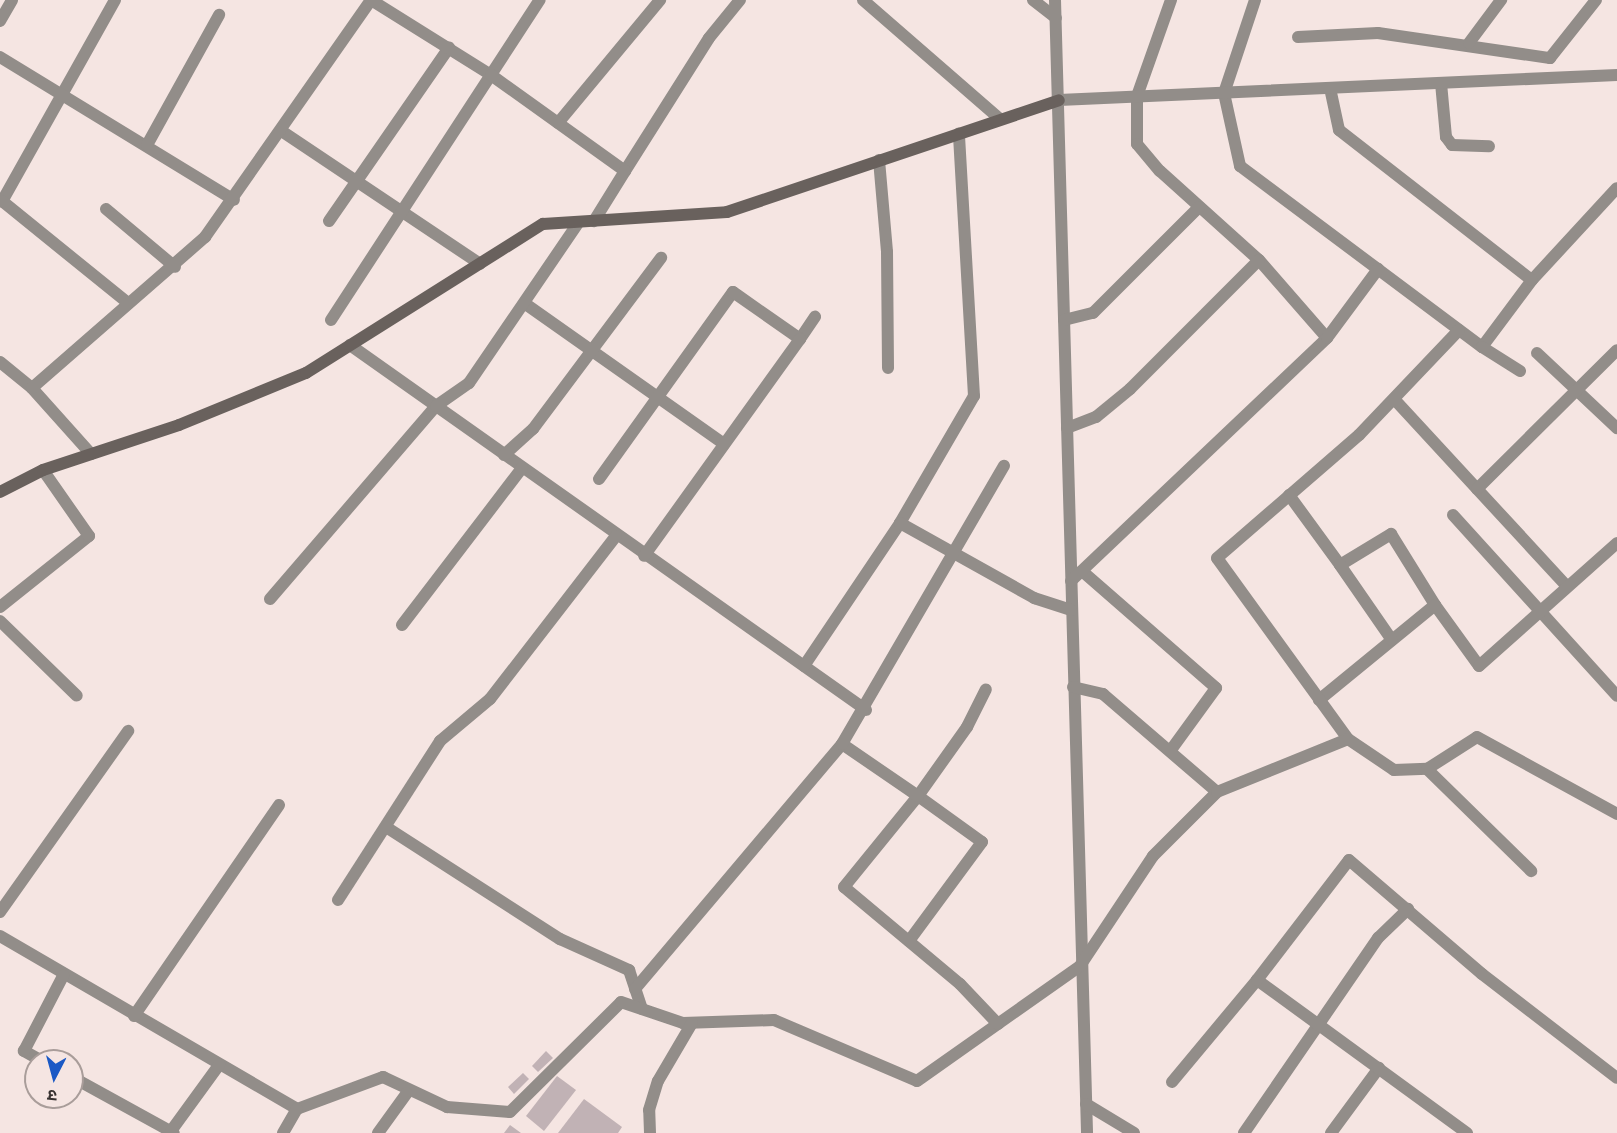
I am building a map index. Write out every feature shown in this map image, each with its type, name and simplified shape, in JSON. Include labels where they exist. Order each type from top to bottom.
[{"type":"street","points":[[0,21],[12,0]]},
{"type":"street","points":[[115,0],[2,201],[128,303]]},
{"type":"street","points":[[32,388],[128,303],[175,267],[234,200],[283,132],[371,0],[491,75],[625,171]]},
{"type":"street","points":[[331,320],[540,0]]},
{"type":"street","points":[[558,123],[660,0]]},
{"type":"street","points":[[594,221],[709,38],[740,0]]},
{"type":"street","points":[[863,0],[1000,119]]},
{"type":"street","points":[[1033,0],[1056,18]]},
{"type":"street","points":[[1055,0],[1080,966],[1087,1133]]},
{"type":"street","points":[[1171,0],[1137,96],[1137,144],[1199,207],[1259,260],[1327,338]]},
{"type":"street","points":[[1255,0],[1224,93],[1240,166],[1482,347],[1520,371]]},
{"type":"street","points":[[1469,43],[1501,0]]},
{"type":"street","points":[[1298,37],[1378,33],[1469,43],[1550,58],[1596,0]]},
{"type":"street","points":[[147,145],[219,15]]},
{"type":"street","points":[[329,221],[449,48]]},
{"type":"street","points":[[0,57],[64,93],[234,200]]},
{"type":"street","points":[[0,492],[43,470],[306,373],[543,224],[727,212],[1059,100],[1617,75]]},
{"type":"street","points":[[1441,83],[1446,137],[1452,145],[1490,146]]},
{"type":"street","points":[[1330,88],[1339,130],[1532,280]]},
{"type":"street","points":[[283,132],[480,264]]},
{"type":"street","points":[[804,666],[900,523],[974,396],[959,133]]},
{"type":"street","points":[[879,160],[887,252],[888,368]]},
{"type":"street","points":[[1482,347],[1532,280],[1617,188]]},
{"type":"street","points":[[1064,320],[1093,313],[1199,207]]},
{"type":"street","points":[[106,209],[175,267]]},
{"type":"street","points":[[270,599],[436,406],[469,383],[526,305],[579,222]]},
{"type":"street","points":[[504,455],[533,429],[661,258]]},
{"type":"street","points":[[1067,428],[1096,417],[1130,389],[1259,260]]},
{"type":"street","points":[[1071,581],[1327,338],[1378,269]]},
{"type":"street","points":[[599,479],[733,292],[800,339]]},
{"type":"street","points":[[526,305],[724,444]]},
{"type":"street","points":[[644,556],[815,317]]},
{"type":"street","points":[[1459,330],[1395,400],[1217,558],[1348,739],[1394,770],[1427,769],[1477,737],[1617,814]]},
{"type":"street","points":[[350,345],[644,556],[866,710]]},
{"type":"street","points":[[1477,489],[1617,350]]},
{"type":"street","points":[[1537,353],[1617,428]]},
{"type":"street","points":[[0,362],[32,388],[91,454]]},
{"type":"street","points":[[1395,400],[1566,585]]},
{"type":"street","points":[[635,988],[842,744],[866,710],[1004,466]]},
{"type":"street","points":[[402,625],[522,468]]},
{"type":"street","points":[[0,607],[89,536],[43,470]]},
{"type":"street","points":[[1289,495],[1341,564],[1392,640]]},
{"type":"street","points":[[1453,515],[1539,613],[1617,696]]},
{"type":"street","points":[[900,523],[1034,598],[1071,610]]},
{"type":"street","points":[[1341,564],[1391,534],[1435,605],[1479,666],[1539,613],[1566,585],[1617,543]]},
{"type":"street","points":[[338,900],[440,741],[490,699],[616,536]]},
{"type":"street","points":[[1082,571],[1216,688],[1171,750]]},
{"type":"street","points":[[1319,700],[1435,605]]},
{"type":"street","points":[[0,621],[77,696]]},
{"type":"street","points":[[1073,687],[1103,694],[1171,750],[1217,792]]},
{"type":"street","points":[[986,689],[968,727],[918,796],[844,887],[909,941],[998,1024]]},
{"type":"street","points":[[0,912],[128,730]]},
{"type":"street","points":[[283,1133],[297,1108],[383,1077],[407,1093],[447,1107],[510,1112],[621,1002],[692,1023],[774,1020],[917,1081],[1080,966],[1153,856],[1217,792],[1348,739]]},
{"type":"street","points":[[842,744],[982,842],[909,941]]},
{"type":"street","points":[[1427,769],[1531,871]]},
{"type":"street","points":[[134,1016],[279,805]]},
{"type":"street","points":[[386,827],[560,939],[629,970],[642,1009]]},
{"type":"street","points":[[1172,1082],[1257,980],[1349,860],[1617,1078]]},
{"type":"street","points":[[1244,1133],[1317,1023],[1378,938],[1408,909]]},
{"type":"street","points":[[0,936],[63,976],[297,1108]]},
{"type":"street","points":[[25,1049],[63,976]]},
{"type":"street","points":[[1257,980],[1467,1133]]},
{"type":"street","points":[[650,1133],[649,1110],[658,1081],[692,1023]]},
{"type":"street","points":[[84,1084],[173,1132],[219,1065]]},
{"type":"street","points":[[1331,1133],[1379,1068]]},
{"type":"street","points":[[378,1133],[407,1093]]},
{"type":"street","points":[[1086,1104],[1134,1133]]},
{"type":"building","points":[[546,1051],[553,1058],[538,1072],[532,1066]]},
{"type":"building","points":[[523,1073],[529,1079],[514,1094],[508,1087]]},
{"type":"building","points":[[557,1076],[576,1090],[544,1131],[526,1116]]},
{"type":"building","points":[[584,1099],[622,1127],[618,1133],[558,1133]]},
{"type":"building","points":[[510,1125],[521,1133],[504,1133]]}]
